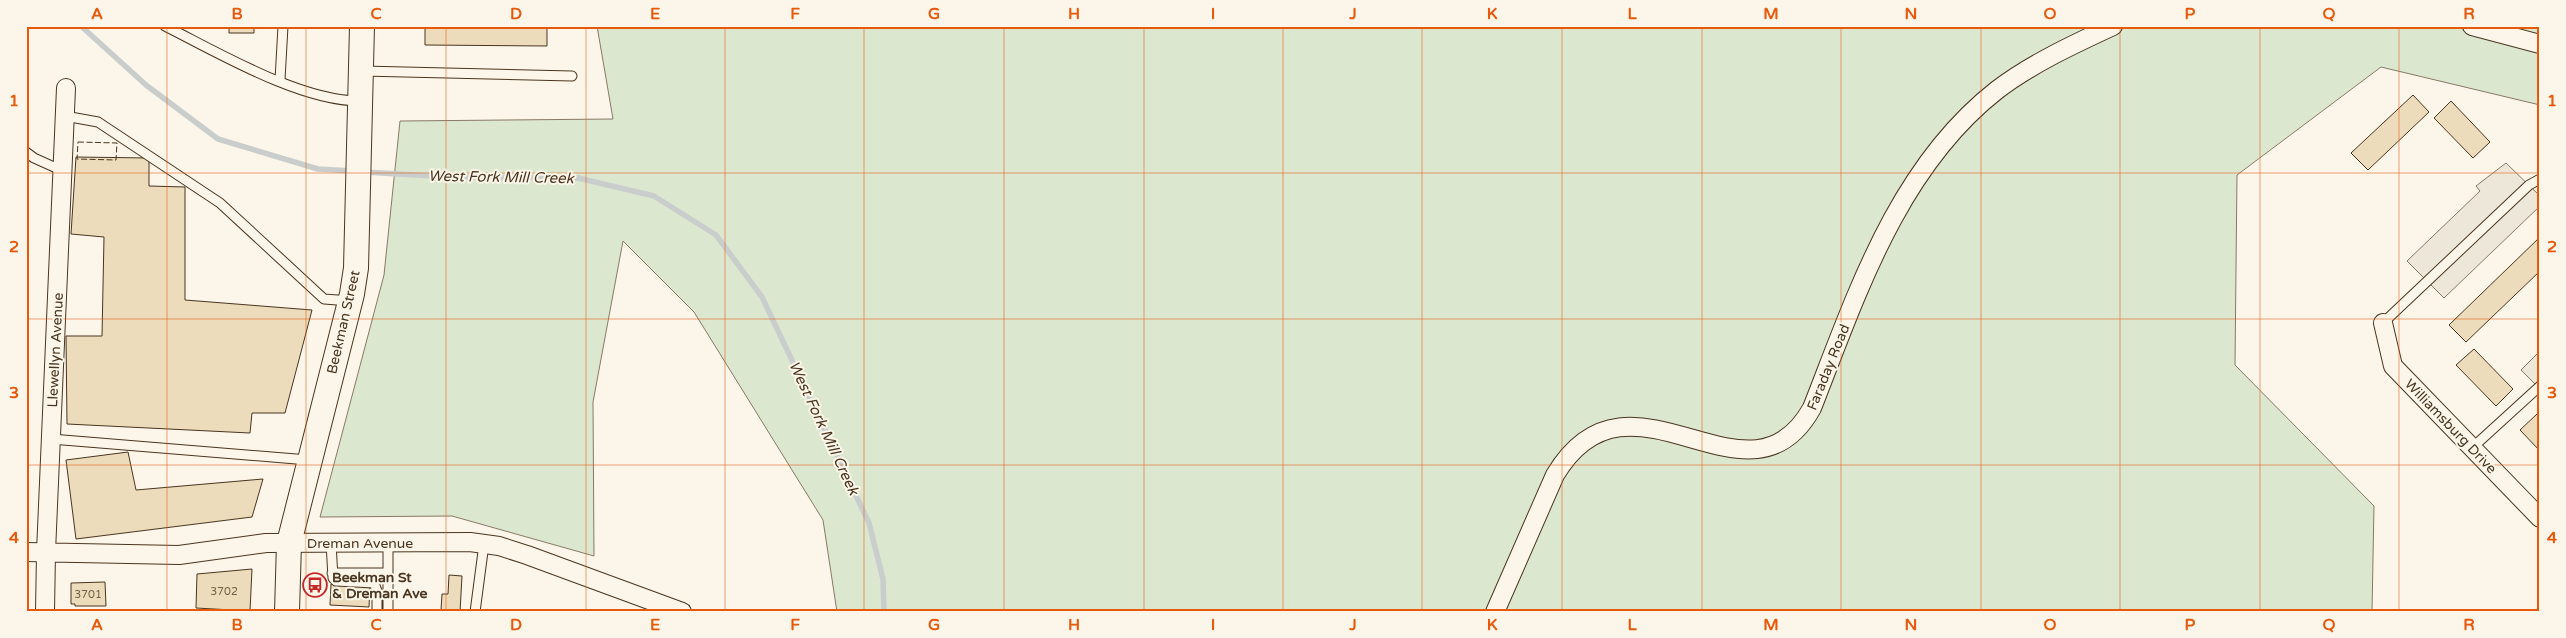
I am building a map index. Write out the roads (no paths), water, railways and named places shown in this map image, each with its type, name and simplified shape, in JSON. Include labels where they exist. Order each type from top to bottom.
[{"type":"main road","name":"Beekman Street","points":[[287,612],[289,543],[350,301],[356,268],[362,26]]},
{"type":"street","name":"Faraday Road","points":[[1495,612],[1555,475],[1564,459],[1576,446],[1591,436],[1608,428],[1644,426],[1736,450],[1755,451],[1773,446],[1790,438],[1803,424],[1812,408],[1866,271],[1886,231],[1913,184],[1940,148],[1970,114],[1997,90],[2020,75],[2113,26]]},
{"type":"street","points":[[2472,26],[2540,44]]},
{"type":"street","name":"Llewellyn Avenue","points":[[45,612],[66,88]]},
{"type":"street","name":"Williamsburg Drive","points":[[2383,323],[2393,366],[2540,518]]},
{"type":"street","name":"Dreman Avenue","points":[[26,552],[179,554],[266,543],[388,542],[484,544],[527,555],[682,612]]},
{"type":"lane","points":[[165,26],[314,95],[340,101],[361,101]]},
{"type":"lane","points":[[280,80],[283,26]]},
{"type":"lane","points":[[362,71],[572,76]]},
{"type":"lane","points":[[65,116],[98,122],[220,203],[324,299],[350,301]]},
{"type":"lane","points":[[26,152],[34,158],[63,171]]},
{"type":"lane","points":[[2383,323],[2529,185],[2540,179]]},
{"type":"lane","points":[[2472,448],[2540,386]]},
{"type":"lane","points":[[51,439],[262,458],[310,460]]},
{"type":"lane","points":[[388,542],[388,612]]},
{"type":"lane","points":[[331,543],[332,573],[336,581],[374,583],[377,591],[377,612]]},
{"type":"lane","points":[[475,612],[484,544]]},
{"type":"lane","points":[[332,573],[388,573]]},
{"type":"waterway","name":"West Fork Mill Creek","points":[[81,26],[146,85],[218,139],[318,169],[353,171]]},
{"type":"waterway","name":"West Fork Mill Creek","points":[[364,172],[450,177],[578,178],[654,196],[716,235],[762,297],[869,523],[883,579],[884,612]]},
{"type":"place","name":"Beekman St & Dreman Ave","points":[[315,585]]}]
